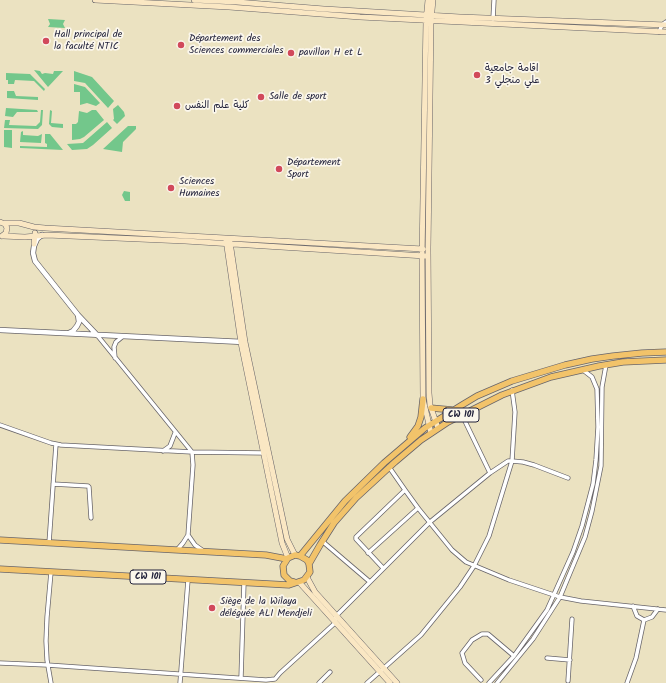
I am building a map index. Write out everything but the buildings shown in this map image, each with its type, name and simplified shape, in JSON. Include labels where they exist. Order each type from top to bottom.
[{"type":"main road","points":[[95,0],[234,7],[428,21],[665,24]]},
{"type":"main road","points":[[194,0],[235,1],[324,9],[429,14],[493,21],[666,32]]},
{"type":"main road","points":[[428,0],[429,14]]},
{"type":"main road","points":[[408,442],[418,426],[421,417],[423,399],[422,249],[428,21],[433,0]]},
{"type":"main road","points":[[234,7],[235,1]]},
{"type":"main road","points":[[428,21],[429,425],[431,433]]},
{"type":"main road","points":[[2,222],[19,223],[34,227],[428,256]]},
{"type":"main road","points":[[1,236],[6,233],[7,228],[2,222]]},
{"type":"main road","points":[[34,227],[34,245]]},
{"type":"main road","points":[[1,236],[28,237],[42,235],[428,249]]},
{"type":"main road","points":[[228,241],[243,342],[282,543],[288,558]]},
{"type":"main road","points":[[422,326],[429,326]]},
{"type":"main road","name":"CW 101","points":[[298,555],[362,483],[408,442],[435,421],[477,396],[500,386],[565,364],[613,356],[666,352]]},
{"type":"main road","name":"CW 101","points":[[309,564],[334,523],[356,498],[421,440],[438,428],[512,390],[551,377],[623,362],[666,360]]},
{"type":"main road","points":[[423,399],[429,406],[438,428]]},
{"type":"main road","points":[[429,406],[454,410]]},
{"type":"main road","points":[[265,452],[287,538],[298,555]]},
{"type":"main road","points":[[0,540],[266,555],[288,558],[298,555],[304,557],[309,564],[310,572],[307,577],[297,582]]},
{"type":"main road","points":[[288,558],[283,566],[284,575],[287,578],[297,582],[334,623],[397,683]]},
{"type":"main road","name":"CW 101","points":[[0,570],[284,585],[297,582]]},
{"type":"main road","points":[[307,577],[315,592],[382,670],[390,683]]},
{"type":"street","points":[[493,21],[494,0]]},
{"type":"street","points":[[659,32],[665,24]]},
{"type":"street","points":[[34,245],[42,235]]},
{"type":"street","points":[[28,237],[34,245],[34,257],[38,265],[192,452],[193,465],[188,535],[177,550]]},
{"type":"street","points":[[67,334],[73,331],[77,326],[79,322],[78,315]]},
{"type":"street","points":[[0,330],[243,342]]},
{"type":"street","points":[[115,359],[114,347],[116,342],[122,337]]},
{"type":"street","points":[[496,683],[503,677],[533,639],[560,597],[585,537],[601,466],[602,387],[606,365]]},
{"type":"street","points":[[489,683],[514,656],[547,610],[573,552],[582,526],[593,484],[596,460],[597,388],[592,377],[582,370]]},
{"type":"street","points":[[367,683],[421,635],[460,587],[474,566],[489,536],[512,461],[515,412],[512,390]]},
{"type":"street","points":[[462,415],[490,473]]},
{"type":"street","points":[[0,425],[56,444],[163,451],[265,452]]},
{"type":"street","points":[[163,451],[170,446],[175,432]]},
{"type":"street","points":[[597,440],[602,440]]},
{"type":"street","points":[[49,543],[56,444]]},
{"type":"street","points":[[0,663],[275,681],[280,673],[334,623],[336,616],[430,522],[490,473],[508,461],[512,461],[534,465],[568,478]]},
{"type":"street","points":[[389,468],[418,508],[457,555],[466,562],[509,580],[554,596],[581,601],[666,610]]},
{"type":"street","points":[[53,484],[88,486],[90,518]]},
{"type":"street","points":[[383,568],[357,542],[356,537],[405,490]]},
{"type":"street","points":[[368,553],[418,508]]},
{"type":"street","points":[[188,535],[194,545],[206,552]]},
{"type":"street","points":[[322,541],[370,582]]},
{"type":"street","points":[[51,572],[47,617],[47,665],[51,683]]},
{"type":"street","points":[[180,683],[188,580]]},
{"type":"street","points":[[240,678],[244,582]]},
{"type":"street","points":[[633,606],[637,616],[644,620]]},
{"type":"street","points":[[644,620],[652,617],[658,609]]},
{"type":"street","points":[[568,681],[572,619]]},
{"type":"street","points":[[627,683],[636,658],[644,620]]},
{"type":"street","points":[[481,680],[465,663],[462,653],[472,640],[482,634],[488,634],[514,656]]},
{"type":"street","points":[[547,658],[570,660]]},
{"type":"street","points":[[319,683],[330,672]]},
{"type":"street","points":[[226,677],[226,683]]},
{"type":"green space","points":[[48,19],[65,20],[63,24],[65,28],[48,27],[50,24]]},
{"type":"green space","points":[[34,70],[40,71],[42,74],[53,74],[54,71],[63,71],[48,87]]},
{"type":"green space","points":[[74,71],[92,77],[114,101],[108,108],[85,83],[74,81]]},
{"type":"green space","points":[[6,73],[30,74],[45,89],[44,91],[34,81],[15,80],[14,84],[8,84],[8,80],[6,80]]},
{"type":"green space","points":[[74,84],[85,87],[100,103],[96,106],[87,103],[80,105],[80,92],[74,92]]},
{"type":"green space","points":[[7,91],[14,91],[16,96],[38,97],[38,100],[7,98]]},
{"type":"green space","points":[[118,105],[124,112],[125,116],[117,124],[113,120],[113,109]]},
{"type":"green space","points":[[6,108],[37,110],[38,112],[17,112],[13,117],[5,116]]},
{"type":"green space","points":[[41,110],[43,110],[42,125],[38,129],[4,128],[5,120],[10,120],[9,125],[36,126],[40,122]]},
{"type":"green space","points":[[50,110],[52,111],[51,123],[63,124],[63,128],[52,127],[49,124]]},
{"type":"green space","points":[[92,110],[96,110],[104,120],[84,137],[72,140],[72,124],[76,124],[78,122],[79,111],[87,113]]},
{"type":"green space","points":[[107,122],[112,128],[87,149],[72,150],[67,144],[83,143]]},
{"type":"green space","points":[[128,126],[136,126],[136,129],[123,142],[122,152],[103,149]]},
{"type":"green space","points":[[4,130],[12,130],[12,148],[4,147]]},
{"type":"green space","points":[[23,131],[23,135],[38,136],[42,134],[41,143],[20,142],[21,132]]},
{"type":"green space","points":[[45,134],[50,134],[63,150],[20,148],[20,146],[47,147],[47,144],[45,143]]},
{"type":"green space","points":[[124,191],[130,192],[130,201],[125,201],[122,195]]},
{"type":"place","name":"Hall principal de la faculté NTIC","points":[[46,41]]},
{"type":"place","name":"Département des Sciences commerciales","points":[[181,45]]},
{"type":"place","name":"pavillon H et L","points":[[291,53]]},
{"type":"place","name":"اقامة جامعية علي منجلي 3","points":[[477,75]]},
{"type":"place","name":"Salle de sport","points":[[261,97]]},
{"type":"place","name":"كلية علم النفس","points":[[177,106]]},
{"type":"place","name":"Département Sport","points":[[279,169]]},
{"type":"place","name":"Sciences Humaines","points":[[171,188]]},
{"type":"place","name":"Siège de la Wilaya déléguée ALI Mendjeli","points":[[212,608]]}]
